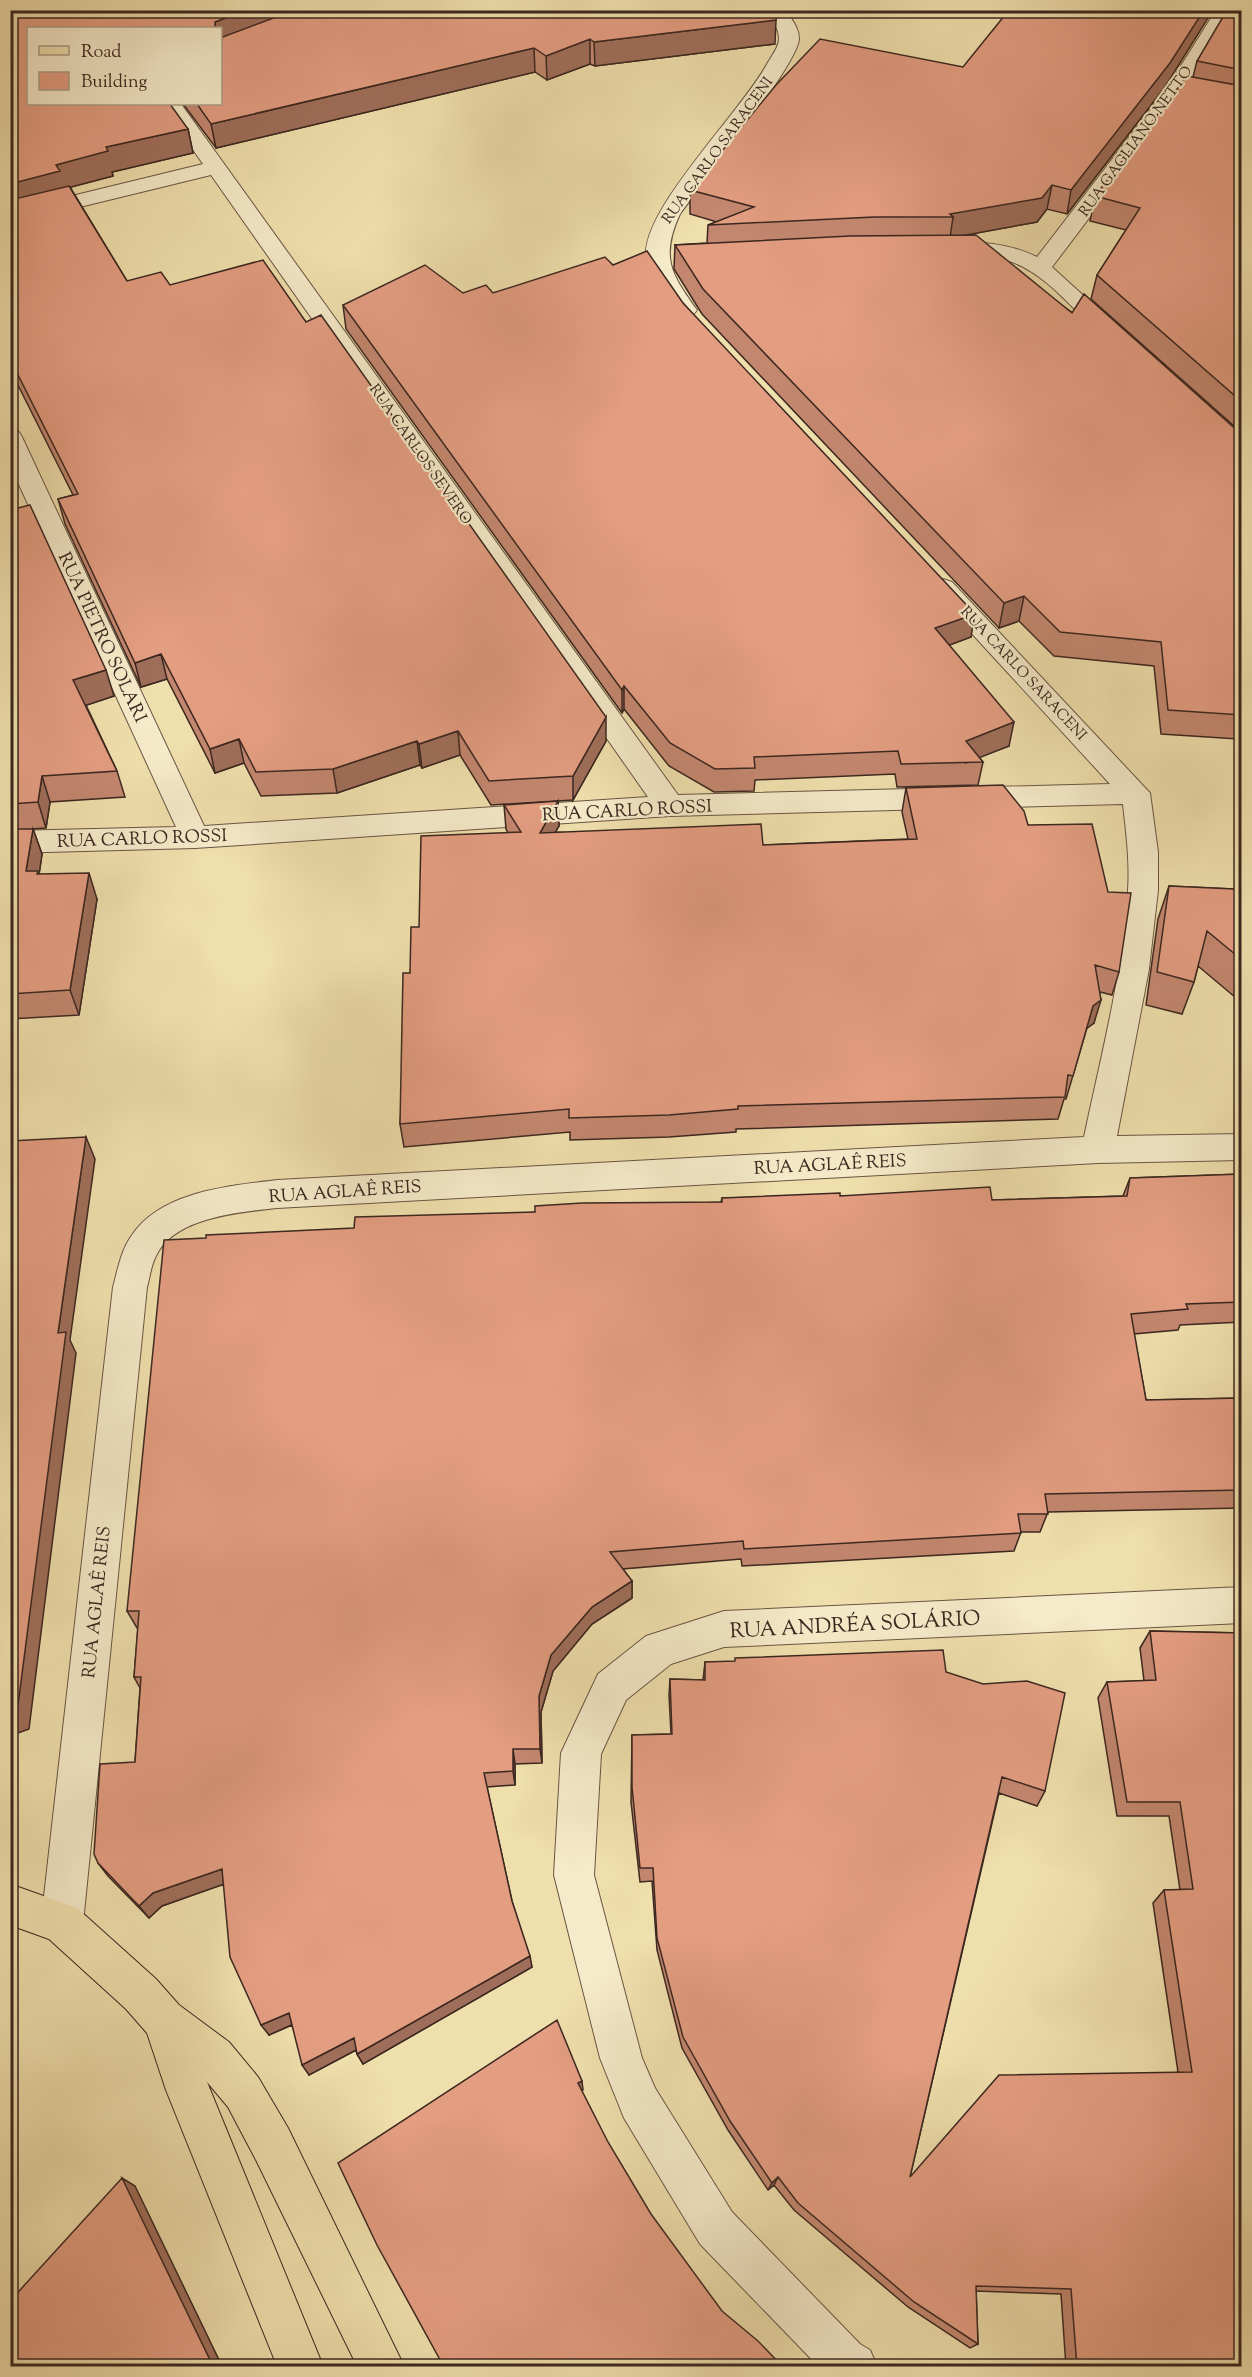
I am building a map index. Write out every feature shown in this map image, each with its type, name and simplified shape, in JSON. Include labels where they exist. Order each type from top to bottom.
[{"type":"main road","points":[[10,1904],[62,1923],[141,1994],[164,2020],[214,2057],[243,2092],[272,2144],[381,2367]]},
{"type":"main road","points":[[164,2020],[188,2090],[300,2367]]},
{"type":"street","name":"RUA CARLO SARACENI","points":[[700,329],[676,297],[660,230],[669,213],[771,76],[789,42],[788,29],[776,10]]},
{"type":"street","name":"RUA GAGLIANO NETTO","points":[[1040,268],[1176,90],[1226,10]]},
{"type":"street","points":[[1176,90],[1198,95]]},
{"type":"street","name":"RUA CARLOS SEVERO","points":[[172,105],[670,806]]},
{"type":"street","points":[[10,218],[217,166]]},
{"type":"street","points":[[938,250],[982,250],[1021,258],[1040,268],[1126,346]]},
{"type":"street","name":"RUA PIETRO SOLARI","points":[[10,437],[195,837]]},
{"type":"street","name":"RUA CARLO SARACENI","points":[[930,574],[1136,793]]},
{"type":"street","points":[[1098,1150],[1134,969],[1143,890],[1143,852],[1136,793]]},
{"type":"street","name":"RUA CARLO ROSSI","points":[[10,842],[195,837],[670,806],[1136,793]]},
{"type":"street","name":"RUA AGLAÊ REIS","points":[[62,1923],[130,1287],[145,1244],[172,1220],[225,1201],[276,1194],[1098,1150],[1242,1147]]},
{"type":"street","name":"RUA ANDRÉA SOLÁRIO","points":[[854,2367],[844,2360],[716,2228],[639,2103],[621,2058],[573,1875],[581,1753],[612,1687],[660,1649],[724,1629],[1242,1605]]},
{"type":"building","points":[[10,10],[246,10],[215,22],[215,27],[27,27],[27,105],[171,105],[188,129],[106,147],[108,151],[56,165],[60,171],[10,184]]},
{"type":"building","points":[[295,10],[777,10],[776,20],[594,42],[590,39],[546,56],[534,48],[211,124],[198,105],[222,105],[222,37]]},
{"type":"building","points":[[1009,10],[1204,10],[1170,63],[1071,190],[1052,185],[1042,198],[950,214],[953,217],[874,217],[708,225],[754,207],[690,190],[776,85],[820,39],[963,67]]},
{"type":"building","points":[[1227,10],[1242,10],[1242,70],[1197,61]]},
{"type":"building","points":[[1187,76],[1242,86],[1242,402],[1097,275],[1140,208],[1095,196]]},
{"type":"building","points":[[69,186],[127,281],[161,272],[170,285],[263,260],[306,322],[321,315],[606,717],[573,776],[489,781],[458,731],[419,744],[417,741],[333,769],[256,772],[239,739],[210,749],[161,654],[135,663],[58,499],[78,494],[10,359],[10,200]]},
{"type":"building","points":[[976,235],[1072,313],[1084,294],[1242,433],[1242,676],[1240,676],[1242,715],[1168,710],[1161,642],[1060,632],[1024,596],[1004,603],[703,289],[675,245],[850,236]]},
{"type":"building","points":[[647,251],[683,303],[975,614],[935,628],[1014,722],[966,741],[983,762],[901,764],[898,751],[754,757],[755,768],[715,769],[670,743],[624,686],[622,690],[343,305],[425,265],[463,293],[486,285],[493,293],[605,257],[613,265]]},
{"type":"building","points":[[30,505],[106,670],[73,680],[117,771],[42,776],[38,802],[10,804],[10,510]]},
{"type":"building","points":[[1003,785],[1024,811],[1028,825],[1092,824],[1108,892],[1131,893],[1119,972],[1095,965],[1101,1000],[1093,1006],[1073,1076],[1068,1075],[1065,1097],[738,1106],[738,1109],[669,1115],[569,1118],[569,1109],[400,1124],[403,973],[410,973],[411,927],[419,927],[421,836],[521,832],[504,805],[558,801],[540,833],[761,824],[763,845],[917,839],[906,788]]},
{"type":"building","points":[[10,829],[33,829],[26,871],[38,871],[37,874],[89,873],[70,990],[10,994]]},
{"type":"building","points":[[1242,884],[1242,960],[1207,931],[1194,982],[1157,972],[1169,886],[1234,889]]},
{"type":"building","points":[[86,1137],[58,1333],[66,1332],[17,1713],[10,1716],[10,1141]]},
{"type":"building","points":[[1242,1174],[1242,1302],[1186,1304],[1188,1309],[1131,1314],[1146,1400],[1242,1398],[1242,1490],[1045,1494],[1048,1514],[1018,1514],[1021,1533],[744,1549],[743,1541],[610,1552],[632,1581],[592,1607],[551,1655],[539,1696],[540,1749],[513,1749],[513,1771],[484,1773],[512,1901],[530,1956],[357,2054],[354,2038],[302,2065],[289,2013],[261,2025],[230,1957],[222,1869],[153,1893],[139,1906],[98,1863],[94,1854],[100,1764],[135,1762],[141,1677],[134,1677],[139,1611],[127,1611],[164,1240],[206,1238],[206,1235],[354,1228],[355,1217],[535,1212],[535,1206],[582,1203],[722,1202],[722,1198],[840,1193],[840,1196],[990,1187],[992,1200],[1127,1196],[1130,1178]]},
{"type":"building","points":[[1150,1631],[1242,1633],[1242,2367],[1077,2367],[1071,2289],[976,2286],[978,2344],[914,2302],[798,2203],[778,2177],[772,2183],[730,2121],[683,2037],[657,1938],[653,1868],[640,1868],[632,1787],[632,1735],[672,1734],[670,1679],[705,1680],[705,1662],[735,1661],[735,1658],[943,1650],[946,1672],[983,1684],[1027,1681],[1065,1693],[1045,1791],[1002,1777],[910,2177],[999,2075],[1192,2072],[1164,1890],[1193,1889],[1180,1802],[1127,1802],[1107,1682],[1156,1680]]},
{"type":"building","points":[[557,2020],[582,2081],[578,2083],[608,2142],[651,2214],[722,2311],[758,2341],[783,2367],[444,2367],[377,2245],[338,2163]]},
{"type":"building","points":[[122,2178],[210,2360],[204,2367],[10,2367],[10,2301]]}]
